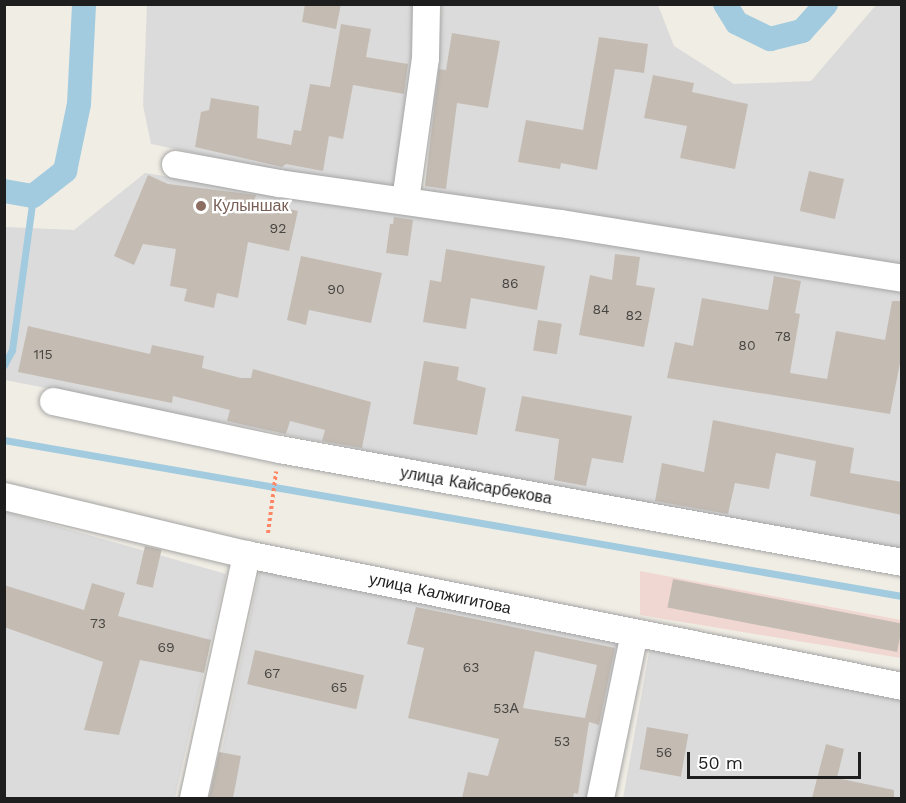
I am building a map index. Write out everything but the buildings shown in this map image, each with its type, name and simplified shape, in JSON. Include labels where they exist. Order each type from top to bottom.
[{"type":"street","points":[[405,200],[425,58],[426,4]]},
{"type":"street","points":[[175,164],[279,183],[405,200],[902,278]]},
{"type":"street","name":"улица Кайсарбекова","points":[[53,400],[279,449],[902,562]]},
{"type":"street","name":"улица Калжигитова","points":[[4,496],[246,554],[902,686]]},
{"type":"street","points":[[193,798],[246,554]]},
{"type":"street","points":[[600,798],[634,633]]},
{"type":"path","points":[[270,510],[275,476]]},
{"type":"shaded area","points":[[147,5],[424,5],[406,197],[151,144],[143,105]]},
{"type":"shaded area","points":[[442,5],[658,5],[674,46],[734,84],[811,81],[876,5],[901,5],[901,273],[424,195]]},
{"type":"shaded area","points":[[145,173],[901,290],[901,555],[5,380],[5,227],[74,230]]},
{"type":"shaded area","points":[[4,511],[226,574],[175,798],[5,798]]},
{"type":"shaded area","points":[[260,569],[629,646],[598,798],[212,798]]},
{"type":"shaded area","points":[[640,571],[901,620],[901,658],[640,615]]},
{"type":"shaded area","points":[[650,647],[901,696],[901,798],[623,798]]},
{"type":"waterway","points":[[4,191],[33,196],[65,171],[79,104],[84,4]]},
{"type":"waterway","points":[[725,4],[737,23],[770,39],[802,31],[826,4]]},
{"type":"waterway","points":[[4,365],[12,350],[33,196]]},
{"type":"waterway","points":[[4,440],[902,596]]},
{"type":"place","name":"Кулыншак","points":[[201,206]]}]
